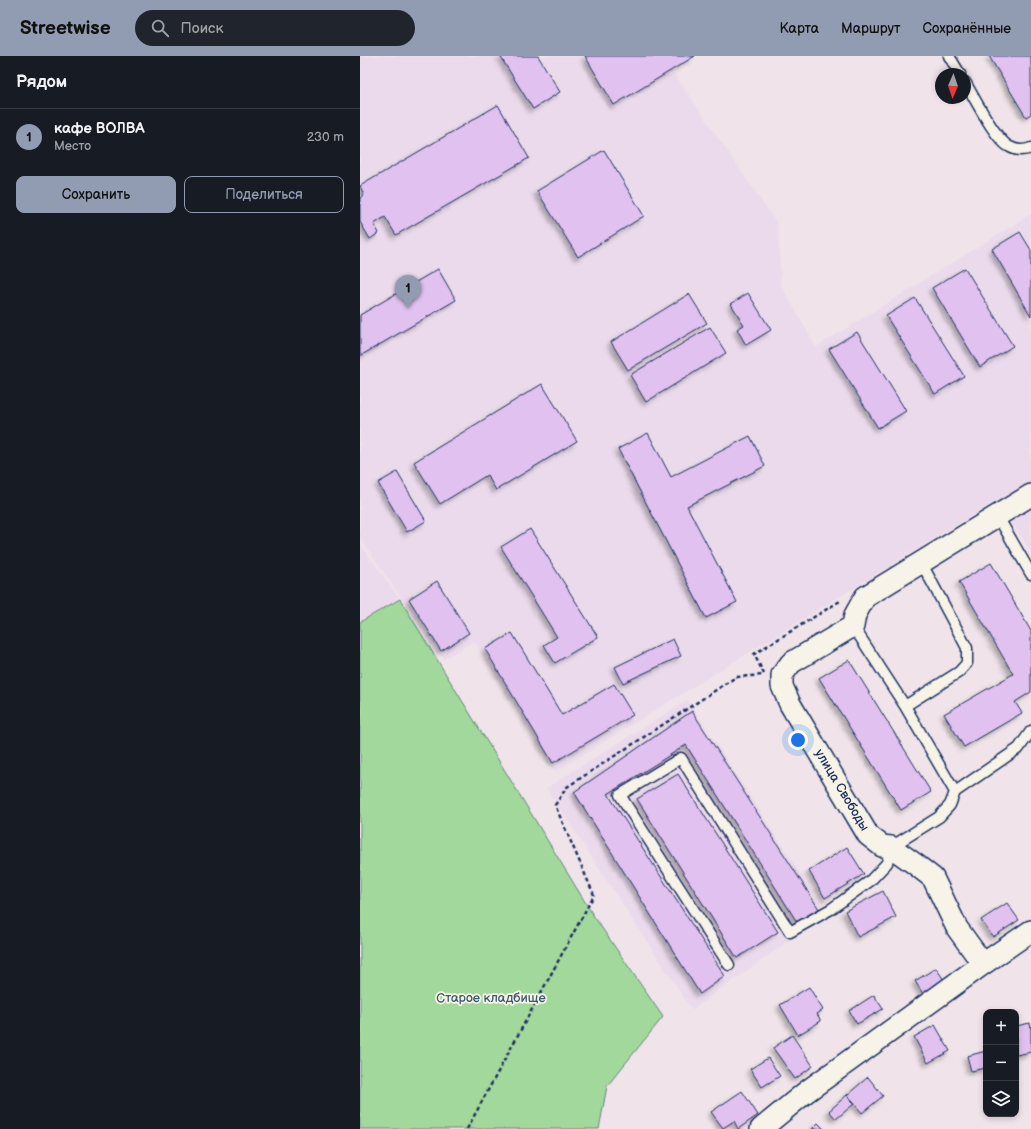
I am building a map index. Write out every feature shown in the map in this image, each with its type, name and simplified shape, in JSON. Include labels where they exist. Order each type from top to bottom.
[{"type":"street","points":[[782,674],[791,663],[853,626],[855,615],[865,597],[1031,494]]},
{"type":"street","name":"улица Свободы","points":[[782,674],[782,686],[790,704],[868,834],[882,846],[891,847],[933,878],[957,928],[983,964]]},
{"type":"street","points":[[762,1129],[806,1092],[1031,931]]},
{"type":"lane","points":[[949,56],[956,68]]},
{"type":"lane","points":[[971,92],[997,135],[1009,147],[1022,151],[1031,148]]},
{"type":"lane","points":[[997,515],[1031,574]]},
{"type":"lane","points":[[905,706],[959,672],[967,663],[967,648],[921,562]]},
{"type":"lane","points":[[853,626],[905,706],[955,792]]},
{"type":"lane","points":[[729,964],[620,795],[681,758],[790,932],[831,909],[870,881],[887,863],[891,847],[939,817],[950,805],[955,792],[1019,748],[1031,731]]},
{"type":"path","points":[[467,1129],[594,895],[555,805],[567,787],[736,677],[782,674]]},
{"type":"shaded area","points":[[360,56],[672,56],[665,60],[778,225],[781,285],[816,347],[1031,214],[1031,552],[997,500],[555,772],[474,641],[444,659],[360,538]]},
{"type":"shaded area","points":[[360,544],[400,599],[360,622]]},
{"type":"shaded area","points":[[688,700],[827,914],[692,1010],[546,788]]},
{"type":"green space","name":"Старое кладбище","points":[[400,599],[593,915],[663,1017],[607,1086],[599,1129],[360,1129],[360,622]]},
{"type":"building","points":[[500,56],[538,56],[560,92],[533,109]]},
{"type":"building","points":[[585,56],[695,56],[614,105]]},
{"type":"building","points":[[989,56],[1031,56],[1031,114],[1026,117]]},
{"type":"building","points":[[498,105],[529,158],[396,235],[385,217],[374,224],[379,233],[370,239],[360,222],[360,198],[364,195],[360,186]]},
{"type":"building","points":[[604,150],[644,216],[578,257],[537,191]]},
{"type":"building","points":[[1020,232],[1031,250],[1031,316],[992,249]]},
{"type":"building","points":[[965,268],[1013,346],[980,367],[932,288]]},
{"type":"building","points":[[438,269],[456,300],[360,356],[360,315]]},
{"type":"building","points":[[748,293],[771,330],[746,345],[737,329],[744,325],[731,304]]},
{"type":"building","points":[[689,294],[707,323],[628,370],[611,342]]},
{"type":"building","points":[[915,298],[964,376],[935,394],[886,316]]},
{"type":"building","points":[[710,327],[726,353],[646,402],[630,375]]},
{"type":"building","points":[[857,332],[906,411],[878,428],[829,349]]},
{"type":"building","points":[[542,384],[577,441],[496,490],[487,475],[440,504],[414,462]]},
{"type":"building","points":[[648,433],[671,477],[750,436],[765,466],[687,506],[737,602],[706,618],[618,449]]},
{"type":"building","points":[[397,472],[426,521],[407,532],[378,483]]},
{"type":"building","points":[[530,529],[598,637],[555,663],[544,645],[557,637],[501,547]]},
{"type":"building","points":[[991,563],[1031,631],[1031,692],[1015,702],[1022,713],[964,747],[944,714],[1013,674],[959,582]]},
{"type":"building","points":[[437,581],[469,633],[441,651],[409,599]]},
{"type":"building","points":[[512,633],[562,715],[614,684],[633,715],[553,763],[485,649]]},
{"type":"building","points":[[673,639],[681,656],[623,683],[615,667]]},
{"type":"building","points":[[849,660],[931,792],[901,810],[819,678]]},
{"type":"building","points":[[692,711],[819,909],[797,922],[686,745],[608,794],[725,976],[700,994],[574,792]]},
{"type":"building","points":[[678,774],[778,932],[737,958],[637,799]]},
{"type":"building","points":[[847,847],[864,874],[825,898],[809,871]]},
{"type":"building","points":[[883,891],[896,917],[858,937],[845,911]]},
{"type":"building","points":[[1007,903],[1019,920],[993,937],[981,920]]},
{"type":"building","points":[[936,968],[944,980],[923,994],[915,981]]},
{"type":"building","points":[[809,987],[823,1010],[817,1014],[821,1021],[798,1035],[780,1005]]},
{"type":"building","points":[[874,995],[883,1009],[857,1024],[849,1011]]},
{"type":"building","points":[[1030,1023],[1031,1052],[1019,1054],[1019,1025]]},
{"type":"building","points":[[935,1025],[950,1051],[928,1063],[914,1037]]},
{"type":"building","points":[[792,1035],[813,1066],[795,1079],[773,1048]]},
{"type":"building","points":[[983,1052],[983,1069],[971,1071],[967,1056]]},
{"type":"building","points":[[768,1058],[780,1076],[762,1087],[750,1069]]},
{"type":"building","points":[[868,1077],[883,1096],[862,1113],[847,1095]]},
{"type":"building","points":[[742,1091],[758,1115],[738,1129],[734,1121],[723,1128],[711,1112]]},
{"type":"building","points":[[847,1095],[855,1103],[836,1119],[829,1111]]},
{"type":"building","points":[[818,1123],[824,1129],[812,1129]]},
{"type":"place","name":"кафе ВОЛВА","points":[[408,308]]}]
